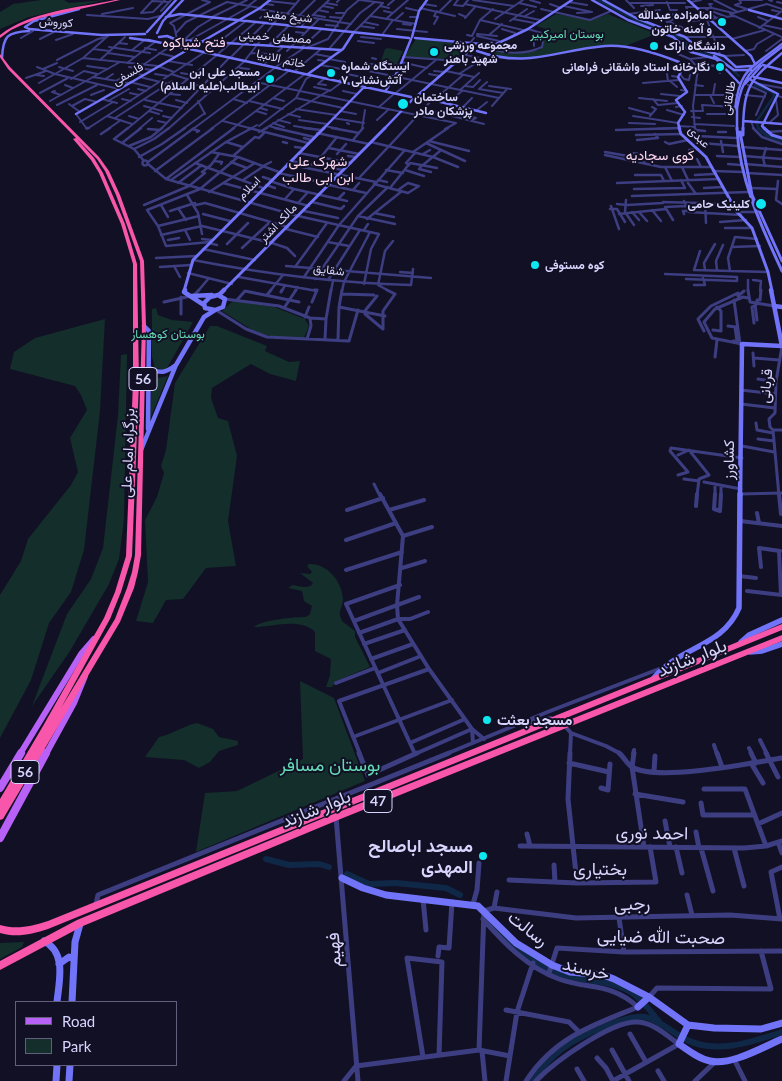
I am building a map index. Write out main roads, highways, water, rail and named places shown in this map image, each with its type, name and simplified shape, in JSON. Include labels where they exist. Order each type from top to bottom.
[{"type":"highway","points":[[94,5],[109,0]]},
{"type":"highway","points":[[0,37],[11,28],[24,23],[119,0]]},
{"type":"highway","points":[[0,31],[30,18],[86,7]]},
{"type":"highway","name":"بزرگراه امام علی","points":[[1,59],[84,143],[107,171],[142,261],[144,326],[136,568],[129,594],[118,620],[86,675],[49,729]]},
{"type":"highway","name":"بزرگراه امام علی","points":[[1,59],[92,159],[101,172],[123,224],[135,264],[136,382],[129,556],[118,592],[49,729]]},
{"type":"highway","name":"بلوار شازند","points":[[1,930],[14,932],[32,930],[96,904],[174,868],[423,768],[567,715],[782,627]]},
{"type":"highway","name":"بلوار شازند","points":[[0,966],[80,923],[336,817],[782,638]]},
{"type":"highway","name":"56","points":[[0,806],[49,729]]},
{"type":"highway","name":"56","points":[[0,816],[49,729]]},
{"type":"main road","points":[[0,788],[81,654],[97,636]]},
{"type":"main road","points":[[0,838],[74,703],[86,675]]},
{"type":"waterway","points":[[598,0],[636,20],[681,38],[693,51],[720,58],[739,76]]},
{"type":"waterway","points":[[755,85],[772,92],[774,96],[756,122],[759,129]]},
{"type":"waterway","points":[[759,129],[766,135],[782,141]]},
{"type":"waterway","points":[[266,859],[289,865],[319,864],[329,867]]},
{"type":"waterway","points":[[347,874],[369,884],[396,883],[446,888],[460,895]]},
{"type":"waterway","points":[[492,923],[518,949],[548,969],[559,974],[609,984],[631,992],[643,1002],[660,1023]]},
{"type":"waterway","points":[[531,1081],[550,1059],[570,1043],[602,1027],[637,1017],[645,1017],[660,1023]]},
{"type":"waterway","points":[[660,1023],[685,1039],[709,1046],[746,1043],[782,1032]]},
{"type":"place","name":"امامزاده عبدالله و آمنه خاتون","points":[[722,22]]},
{"type":"place","name":"دانشگاه اراک","points":[[654,46]]},
{"type":"place","name":"مجموعه ورزشی شهید باهنر","points":[[434,52]]},
{"type":"place","name":"نگارخانه استاد واشقانی فراهانی","points":[[720,67]]},
{"type":"place","name":"ایستگاه شماره ۷ آتش‌نشانی","points":[[331,73]]},
{"type":"place","name":"مسجد علی ابن ابیطالب(علیه السلام)","points":[[270,79]]},
{"type":"place","name":"ساختمان پزشکان مادر","points":[[403,104]]},
{"type":"place","name":"کلینیک حامی","points":[[761,204]]},
{"type":"place","name":"کوه مستوفی","points":[[535,265]]},
{"type":"place","name":"مسجد بعثت","points":[[487,720]]},
{"type":"place","name":"مسجد اباصالح المهدی","points":[[483,856]]},
{"type":"district","name":"فتح شیاکوه","points":[[194,42]]},
{"type":"district","name":"کوی سجادیه","points":[[660,155]]},
{"type":"district","name":"شهرک علی ابن ابی طالب","points":[[318,170]]},
{"type":"park label","name":"بوستان امیرکبیر","points":[[567,34]]},
{"type":"park label","name":"بوستان کوهسار","points":[[168,334]]},
{"type":"park label","name":"بوستان مسافر","points":[[330,765]]}]
